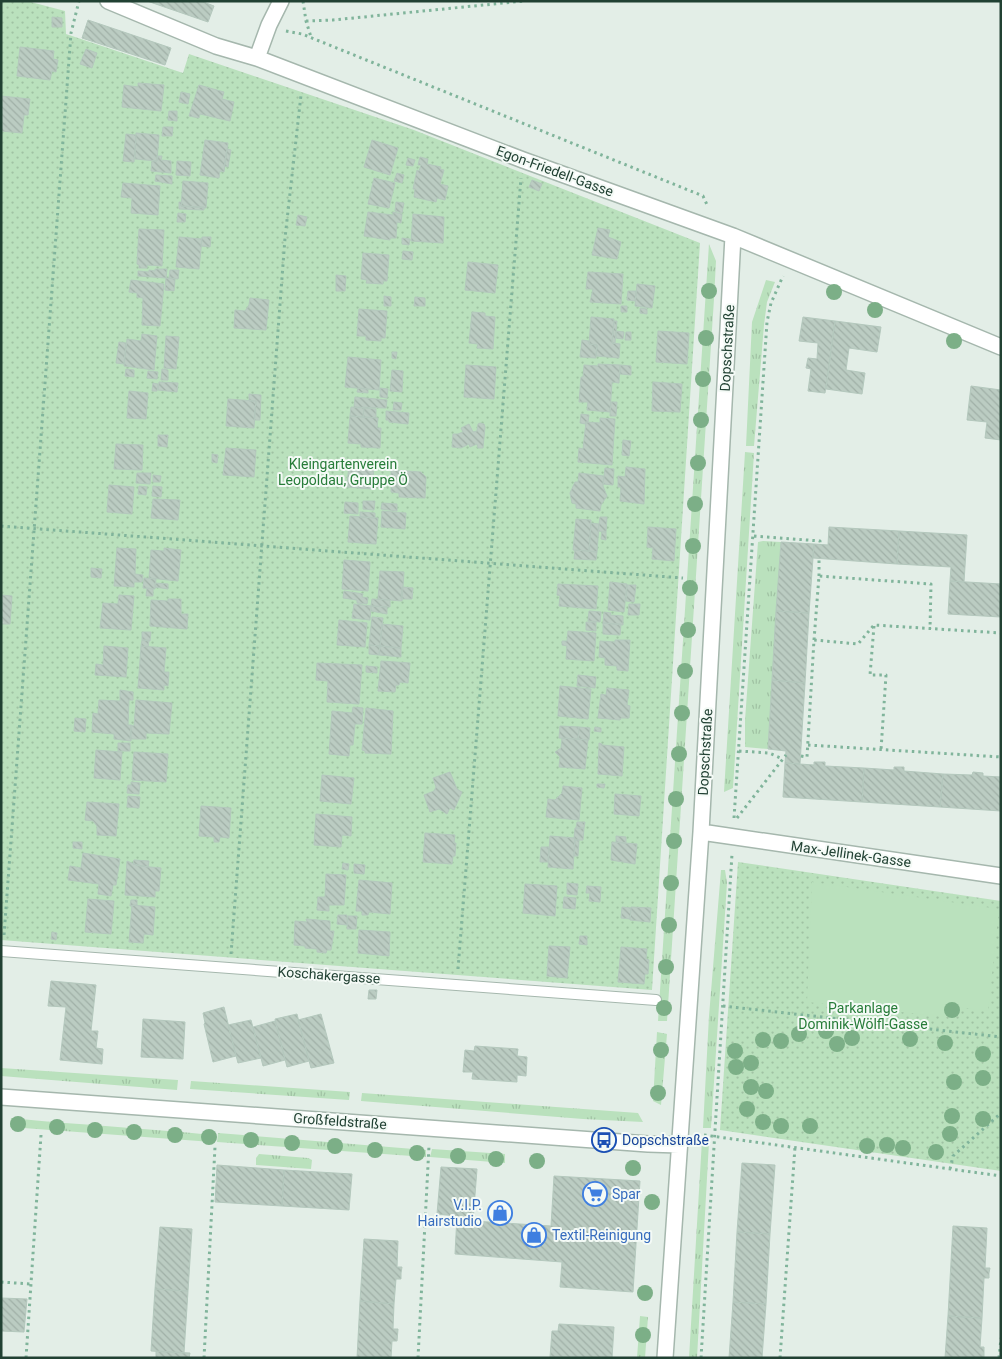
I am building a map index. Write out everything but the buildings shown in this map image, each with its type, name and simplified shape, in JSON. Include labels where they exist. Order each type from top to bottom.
[{"type":"street","name":"Egon-Friedell-Gasse","points":[[108,1],[216,46],[257,58],[304,78],[523,160],[733,236],[1001,347]]},
{"type":"street","points":[[257,58],[269,25],[281,1]]},
{"type":"street","name":"Dopschstraße","points":[[665,1358],[701,832],[733,236]]},
{"type":"street","name":"Max-Jellinek-Gasse","points":[[701,832],[1001,876]]},
{"type":"street","name":"Großfeldstraße","points":[[1,1097],[679,1145]]},
{"type":"lane","name":"Koschakergasse","points":[[2,951],[656,1000]]},
{"type":"path","points":[[2,951],[35,529],[70,33],[79,1]]},
{"type":"path","points":[[303,1],[311,37]]},
{"type":"path","points":[[306,21],[524,1]]},
{"type":"path","points":[[269,25],[311,37],[703,196],[716,230]]},
{"type":"path","points":[[230,967],[285,238],[304,78]]},
{"type":"path","points":[[457,984],[523,160]]},
{"type":"path","points":[[739,751],[769,753],[784,757],[734,822],[767,322],[771,304],[790,260]]},
{"type":"path","points":[[1,526],[683,578]]},
{"type":"path","points":[[754,536],[820,541],[820,543]]},
{"type":"path","points":[[800,756],[808,757],[819,560]]},
{"type":"path","points":[[819,576],[931,584],[930,629]]},
{"type":"path","points":[[814,640],[858,644],[874,625]]},
{"type":"path","points":[[874,625],[1001,633]]},
{"type":"path","points":[[874,625],[870,675],[886,675],[882,750]]},
{"type":"path","points":[[808,745],[1001,757]]},
{"type":"path","points":[[701,1358],[733,837]]},
{"type":"path","points":[[723,1006],[1001,1037]]},
{"type":"path","points":[[950,1169],[953,1156],[1001,1112]]},
{"type":"path","points":[[418,1358],[430,1128]]},
{"type":"path","points":[[26,1358],[41,1135]]},
{"type":"path","points":[[704,1135],[1001,1176]]},
{"type":"path","points":[[204,1358],[215,1147]]},
{"type":"path","points":[[780,1358],[795,1148]]},
{"type":"path","points":[[1,1282],[30,1284]]},
{"type":"path","points":[[1000,1358],[1001,1338]]},
{"type":"green space","name":"Kleingartenverein Leopoldau, Gruppe Ö","points":[[1,1],[27,1],[65,11],[66,34],[183,73],[189,54],[414,130],[700,243],[652,990],[1,940]]},
{"type":"green space","points":[[709,244],[716,261],[714,299],[667,1021],[658,1021]]},
{"type":"green space","points":[[766,280],[775,282],[767,302],[764,325],[754,446],[746,446],[752,322]]},
{"type":"green space","points":[[745,452],[754,453],[733,788],[724,792]]},
{"type":"green space","points":[[758,542],[781,542],[768,749],[745,747],[745,720]]},
{"type":"green space","name":"Parkanlage Dominik-Wölfl-Gasse","points":[[738,862],[1001,901],[1001,1171],[720,1130]]},
{"type":"green space","points":[[721,870],[725,870],[727,883],[711,1128],[703,1128],[709,1016]]},
{"type":"green space","points":[[812,882],[999,909],[988,1011],[949,1006],[947,1017],[807,1002]]},
{"type":"green space","points":[[657,1032],[667,1034],[661,1105],[653,1101]]},
{"type":"green space","points":[[1,1068],[178,1080],[177,1090],[1,1076]]},
{"type":"green space","points":[[191,1081],[350,1092],[349,1100],[190,1089]]},
{"type":"green space","points":[[362,1093],[638,1113],[643,1122],[361,1101]]},
{"type":"green space","points":[[11,1118],[212,1135],[212,1142],[10,1127]]},
{"type":"green space","points":[[218,1133],[426,1150],[426,1157],[217,1142]]},
{"type":"green space","points":[[702,1140],[709,1142],[697,1358],[689,1358]]},
{"type":"green space","points":[[432,1149],[505,1154],[505,1163],[430,1157]]},
{"type":"green space","points":[[259,1154],[308,1158],[312,1160],[311,1169],[256,1165],[256,1158]]},
{"type":"green space","points":[[640,1316],[648,1317],[645,1358],[637,1358]]},
{"type":"place","name":"Dopschstraße","points":[[604,1140]]},
{"type":"place","name":"Spar","points":[[595,1194]]},
{"type":"place","name":"V.I.P. Hairstudio","points":[[500,1213]]},
{"type":"place","name":"Textil-Reinigung","points":[[534,1235]]}]
